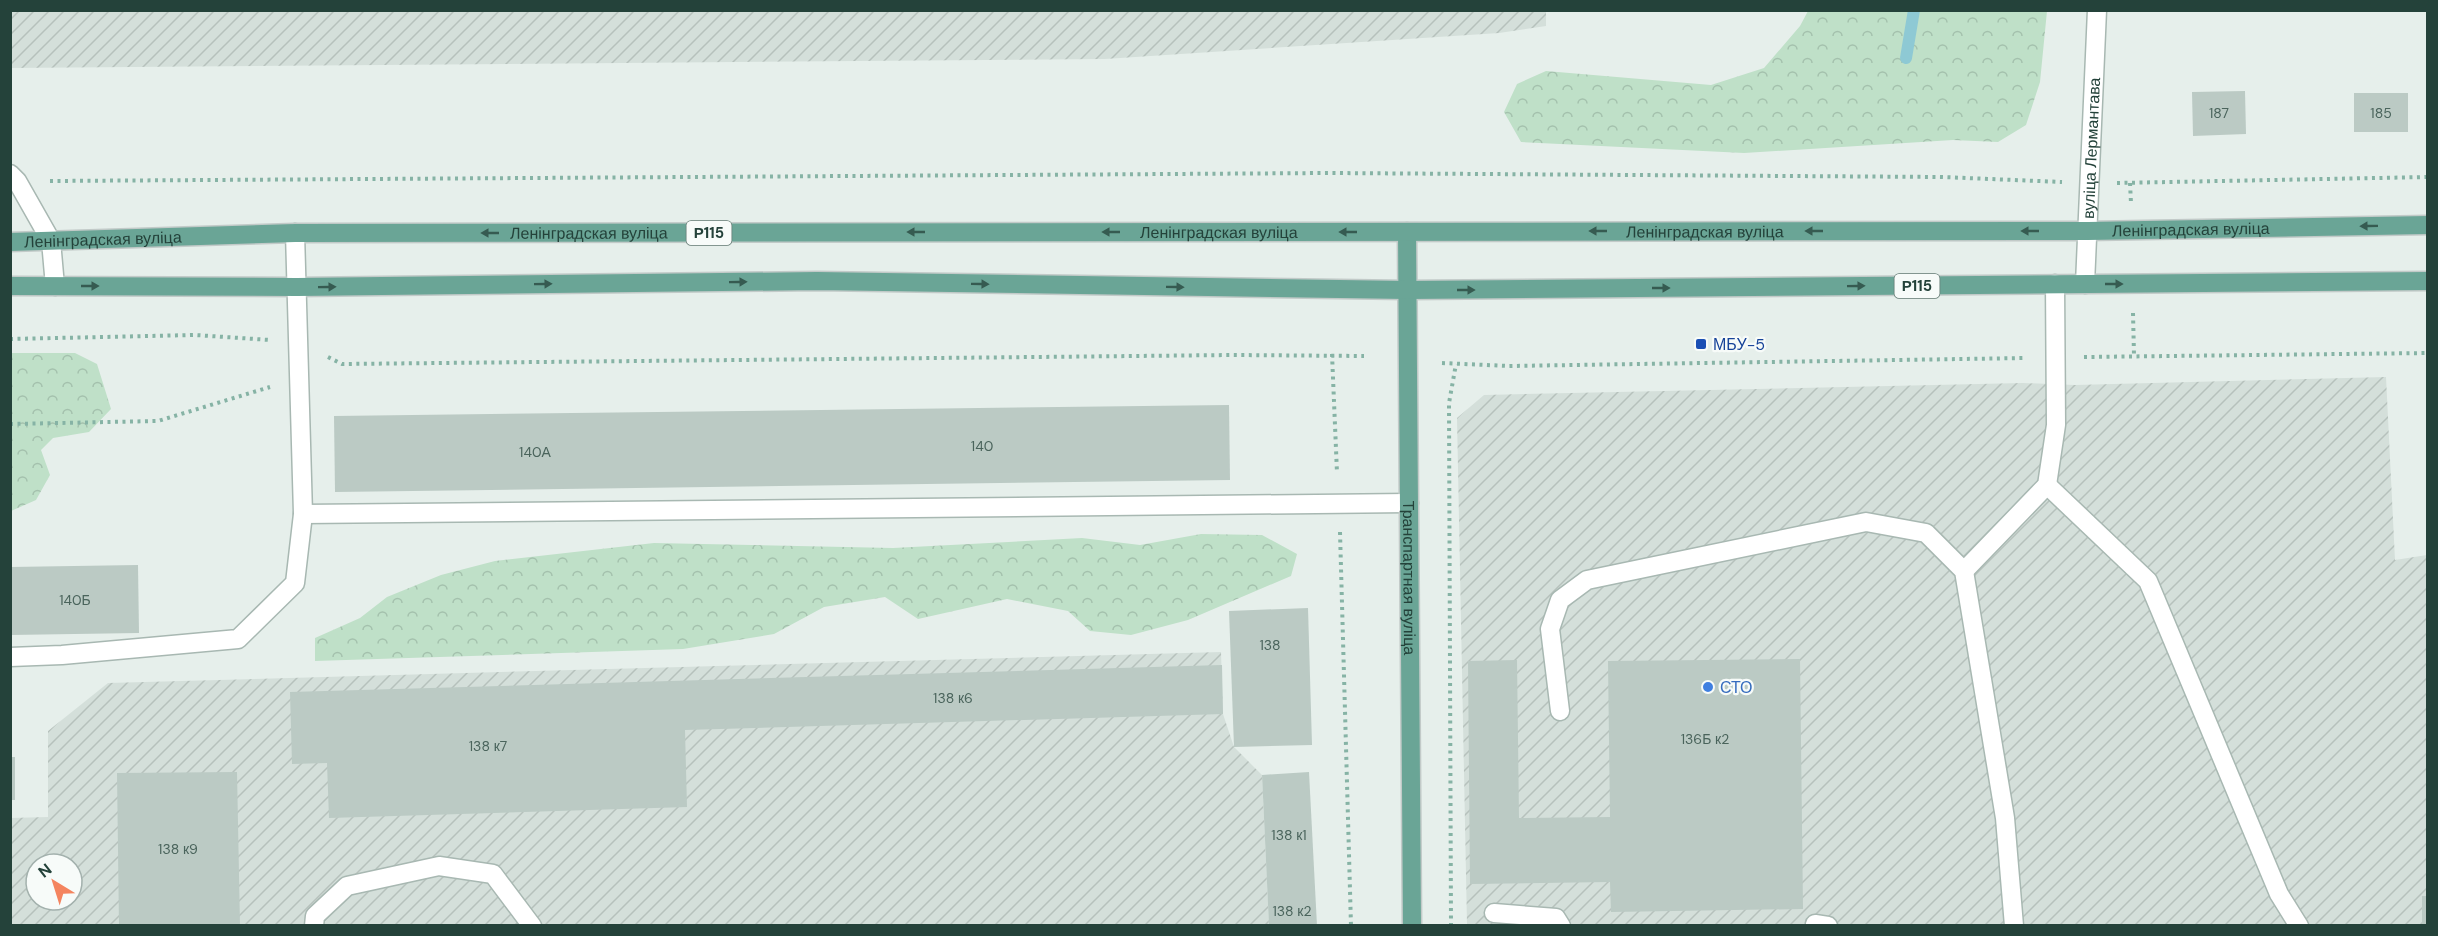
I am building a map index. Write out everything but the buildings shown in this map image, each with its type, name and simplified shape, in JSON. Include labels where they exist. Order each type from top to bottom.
[{"type":"main road","name":"Ленінградская вуліца","points":[[10,242],[295,233],[2088,231],[2427,225]]},
{"type":"main road","name":"Транспартная вуліца","points":[[1407,232],[1412,926]]},
{"type":"main road","name":"Р115","points":[[10,286],[297,287],[817,281],[1407,290],[2427,281]]},
{"type":"street","name":"вуліца Лермантава","points":[[2085,284],[2097,10]]},
{"type":"street","points":[[14,178],[51,242],[55,286]]},
{"type":"street","points":[[10,657],[62,655],[238,639],[295,583],[303,514],[295,233]]},
{"type":"street","points":[[1964,571],[2047,485],[2056,425],[2055,284]]},
{"type":"street","points":[[2047,485],[2148,581],[2279,894],[2299,926]]},
{"type":"street","points":[[303,514],[1409,503]]},
{"type":"street","points":[[1560,711],[1550,628],[1560,600],[1587,580],[1866,522],[1926,533],[1964,571],[2004,818],[2014,926]]},
{"type":"street","points":[[314,926],[315,916],[346,886],[439,866],[493,874],[532,926]]},
{"type":"street","points":[[1494,913],[1556,918],[1561,926]]},
{"type":"path","points":[[14,178],[1341,173],[1942,177],[2130,183],[2427,177]]},
{"type":"path","points":[[2130,183],[2131,204]]},
{"type":"path","points":[[2133,309],[2134,355]]},
{"type":"path","points":[[10,339],[195,334],[298,342],[342,364]]},
{"type":"path","points":[[1442,363],[1509,366],[2134,355],[2427,353]]},
{"type":"path","points":[[1332,354],[1339,504],[1351,926]]},
{"type":"path","points":[[10,424],[158,421],[342,364],[1332,354],[1364,356]]},
{"type":"path","points":[[1451,926],[1449,403],[1456,364]]},
{"type":"shaded area","points":[[11,10],[1546,11],[1546,26],[1499,33],[1105,59],[10,68]]},
{"type":"shaded area","points":[[2386,377],[2395,560],[2427,555],[2427,925],[1467,925],[1457,418],[1484,395]]},
{"type":"shaded area","points":[[1221,652],[1223,714],[1234,747],[1262,775],[1269,925],[11,925],[10,818],[48,817],[48,731],[108,683]]},
{"type":"green space","points":[[1808,11],[2047,11],[2040,82],[2026,125],[1998,142],[1953,140],[1744,153],[1521,142],[1504,112],[1517,84],[1546,71],[1711,85],[1764,68],[1800,26]]},
{"type":"green space","points":[[10,353],[75,353],[97,364],[111,409],[89,432],[53,438],[41,450],[50,475],[36,500],[11,511]]},
{"type":"green space","points":[[1201,534],[1262,535],[1297,554],[1291,576],[1188,620],[1131,635],[1090,631],[1068,611],[1007,599],[918,619],[885,597],[824,607],[774,634],[683,649],[315,661],[315,638],[360,618],[387,597],[441,575],[495,561],[654,543],[893,548],[1082,538],[1140,545]]},
{"type":"waterway","points":[[1906,58],[1914,10]]},
{"type":"place","name":"МБУ-5","points":[[1701,344]]},
{"type":"place","name":"СТО","points":[[1708,687]]}]
